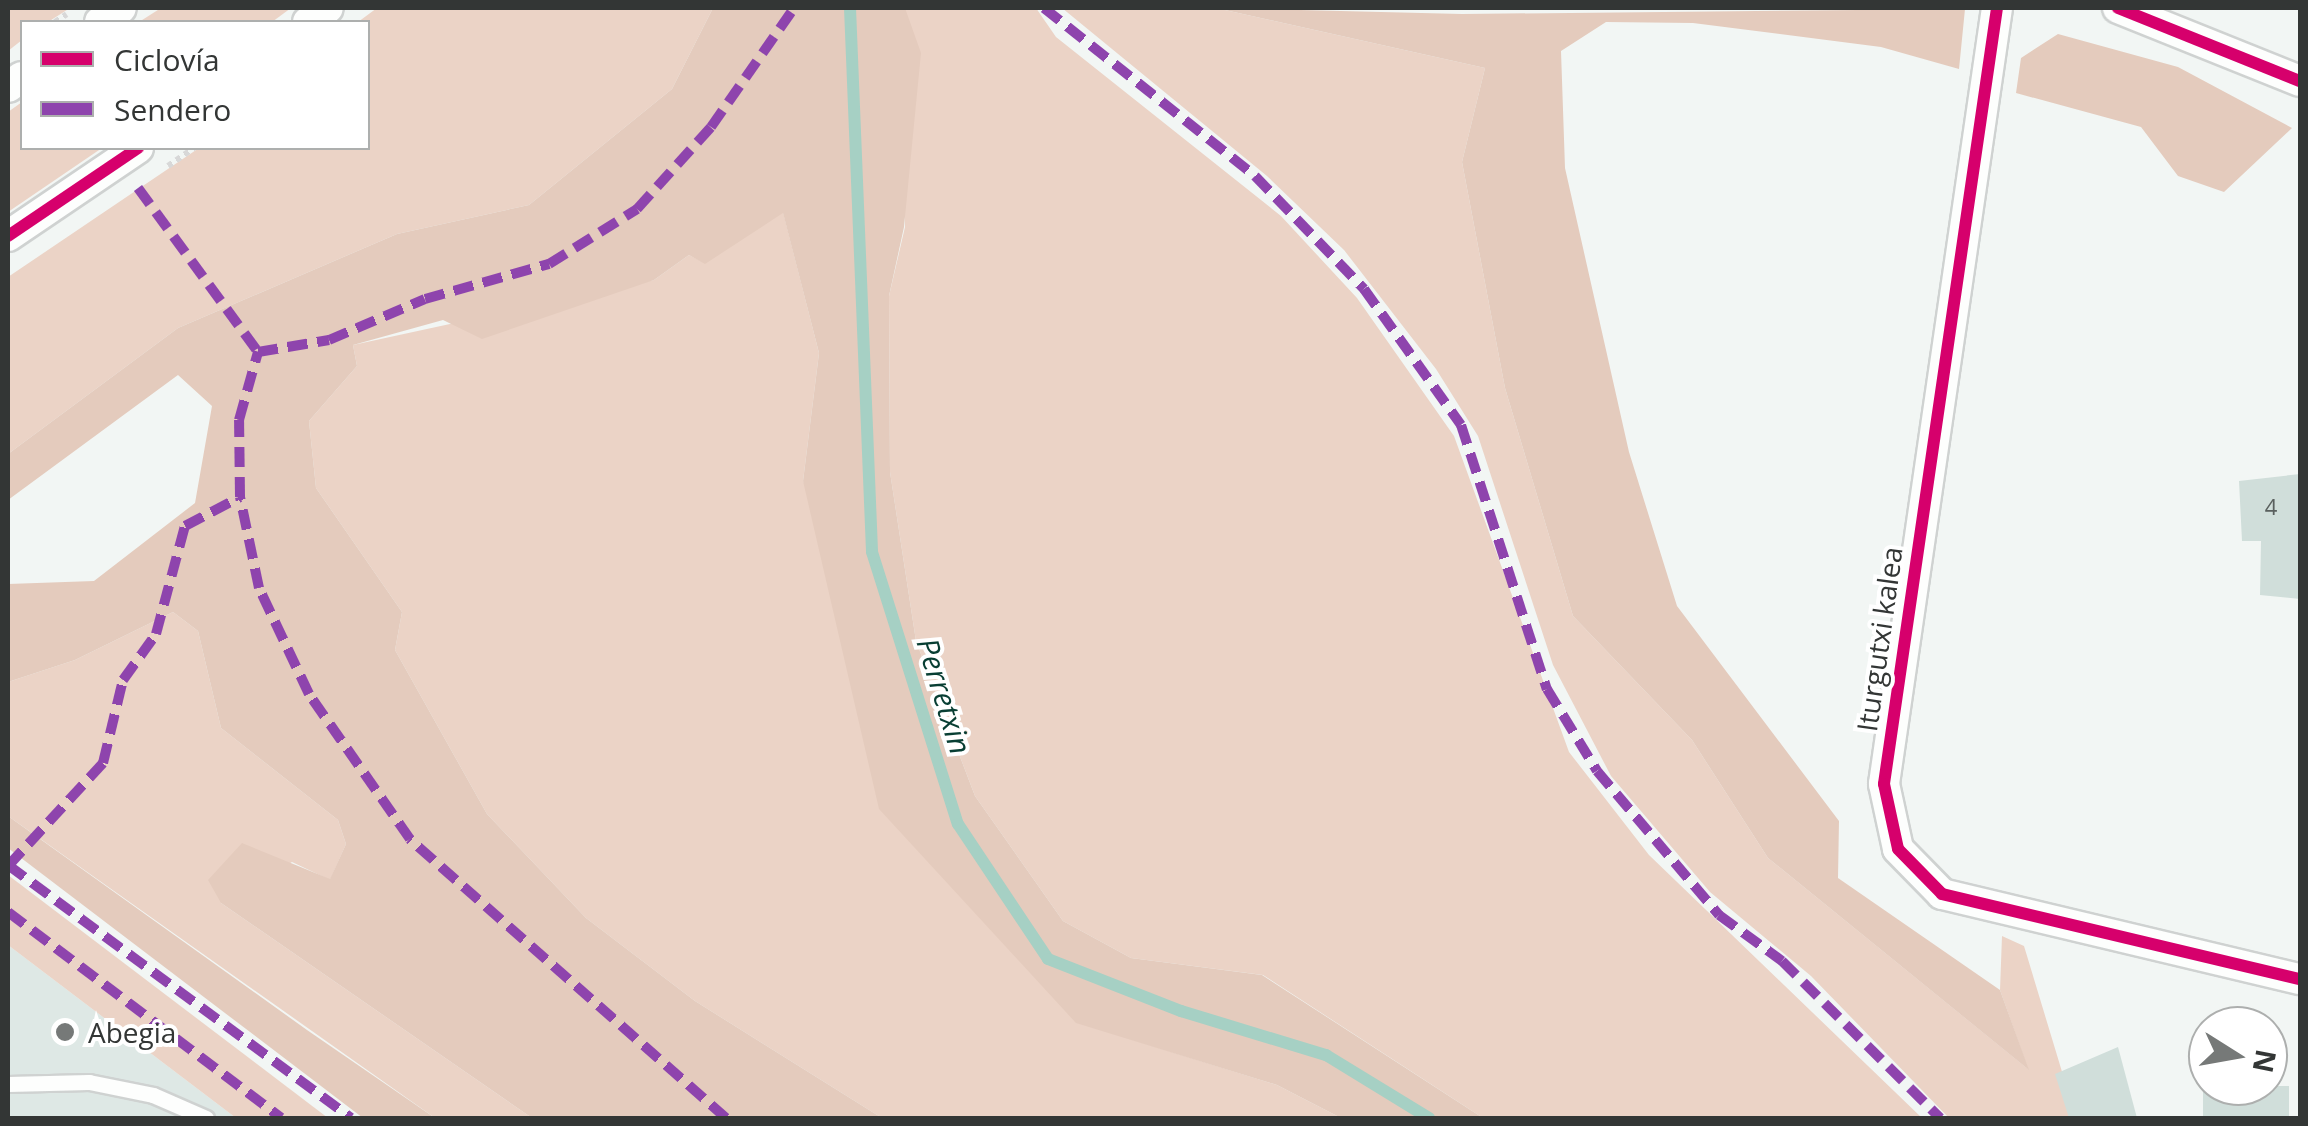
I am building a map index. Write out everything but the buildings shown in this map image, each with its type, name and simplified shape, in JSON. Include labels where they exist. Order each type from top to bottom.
[{"type":"street","name":"Iturgutxi kalea","points":[[1997,8],[1884,784],[1898,850],[1942,894],[2300,979]]},
{"type":"street","points":[[2118,8],[2300,81]]},
{"type":"street","points":[[8,236],[135,150]]},
{"type":"lane","points":[[8,1084],[89,1082],[153,1094],[206,1118]]},
{"type":"shaded area","points":[[8,8],[70,8],[51,20],[20,20],[20,42],[8,51]]},
{"type":"shaded area","points":[[161,8],[291,8],[275,20],[142,20]]},
{"type":"shaded area","points":[[377,8],[713,8],[672,89],[529,205],[397,234],[178,328],[8,454],[8,277],[196,150],[370,150],[370,20],[361,20]]},
{"type":"shaded area","points":[[713,8],[905,8],[921,53],[904,227],[889,296],[890,472],[916,641],[975,796],[1063,921],[1131,958],[1262,975],[1483,1118],[1341,1118],[1277,1085],[1076,1023],[879,809],[803,481],[819,353],[783,213],[705,264],[689,255],[654,280],[482,339],[443,320],[353,345],[357,366],[309,421],[316,488],[402,612],[395,650],[487,814],[586,918],[695,1001],[882,1118],[532,1118],[221,903],[208,880],[242,843],[330,879],[346,844],[338,820],[221,728],[198,631],[173,612],[75,660],[8,682],[8,584],[94,581],[195,503],[212,406],[178,375],[8,500],[8,454],[178,328],[397,234],[529,205],[672,89]]},
{"type":"shaded area","points":[[905,8],[1036,8],[1056,37],[1281,216],[1357,298],[1454,436],[1569,752],[1649,855],[1922,1118],[1483,1118],[1263,975],[1131,958],[1063,921],[975,796],[916,641],[890,472],[889,296],[905,227]]},
{"type":"shaded area","points":[[1062,8],[1216,8],[1485,68],[1462,162],[1505,388],[1573,616],[1692,740],[1768,858],[2028,1069],[2000,990],[2002,936],[2024,946],[2076,1118],[1949,1118],[1811,976],[1710,892],[1611,776],[1553,665],[1478,436],[1436,369],[1344,250],[1267,176]]},
{"type":"shaded area","points":[[1216,8],[1462,14],[1965,9],[1959,69],[1881,47],[1693,23],[1606,22],[1561,51],[1565,168],[1629,452],[1677,606],[1839,821],[1838,878],[2000,990],[2029,1070],[1768,858],[1692,740],[1573,616],[1505,388],[1462,162],[1485,68]]},
{"type":"shaded area","points":[[2058,34],[2178,67],[2292,128],[2224,192],[2178,176],[2141,127],[2016,93],[2021,58]]},
{"type":"shaded area","points":[[20,103],[20,150],[99,150],[8,212],[8,112]]},
{"type":"shaded area","points":[[783,212],[819,353],[803,481],[1076,1022],[1277,1085],[1341,1118],[882,1118],[695,1001],[586,918],[487,814],[395,650],[402,612],[316,488],[309,421],[357,366],[353,345],[654,280],[689,255],[705,263]]},
{"type":"shaded area","points":[[173,612],[198,631],[221,728],[338,820],[346,844],[330,880],[292,862],[221,903],[532,1118],[435,1118],[8,816],[8,682],[75,660]]},
{"type":"shaded area","points":[[8,816],[435,1118],[363,1118],[8,848]]},
{"type":"shaded area","points":[[8,875],[328,1118],[236,1118],[8,945]]},
{"type":"shaded area","name":"Abegia","points":[[8,945],[236,1118],[8,1118]]},
{"type":"waterway","name":"Perretxin","points":[[850,8],[872,552],[958,824],[1048,959],[1181,1011],[1326,1055],[1429,1118]]},
{"type":"marked path","points":[[726,1118],[410,839],[309,694],[259,588],[240,497],[239,420],[258,352],[329,340],[425,299],[549,264],[637,209],[711,127],[794,8]]},
{"type":"marked path","points":[[1044,8],[1255,176],[1364,289],[1461,425],[1547,689],[1597,771],[1719,915],[1782,961],[1940,1118]]},
{"type":"marked path","points":[[138,188],[258,352]]},
{"type":"marked path","points":[[8,866],[103,763],[123,680],[156,634],[185,526],[240,497]]},
{"type":"marked path","points":[[8,865],[351,1118]]},
{"type":"marked path","points":[[8,912],[281,1118]]},
{"type":"cycle path","points":[[1997,8],[1884,784],[1898,849],[1942,894],[2300,979]]},
{"type":"cycle path","points":[[2118,8],[2300,81]]},
{"type":"cycle path","points":[[8,236],[135,150]]},
{"type":"place","name":"Abegia","points":[[65,1032]]}]
